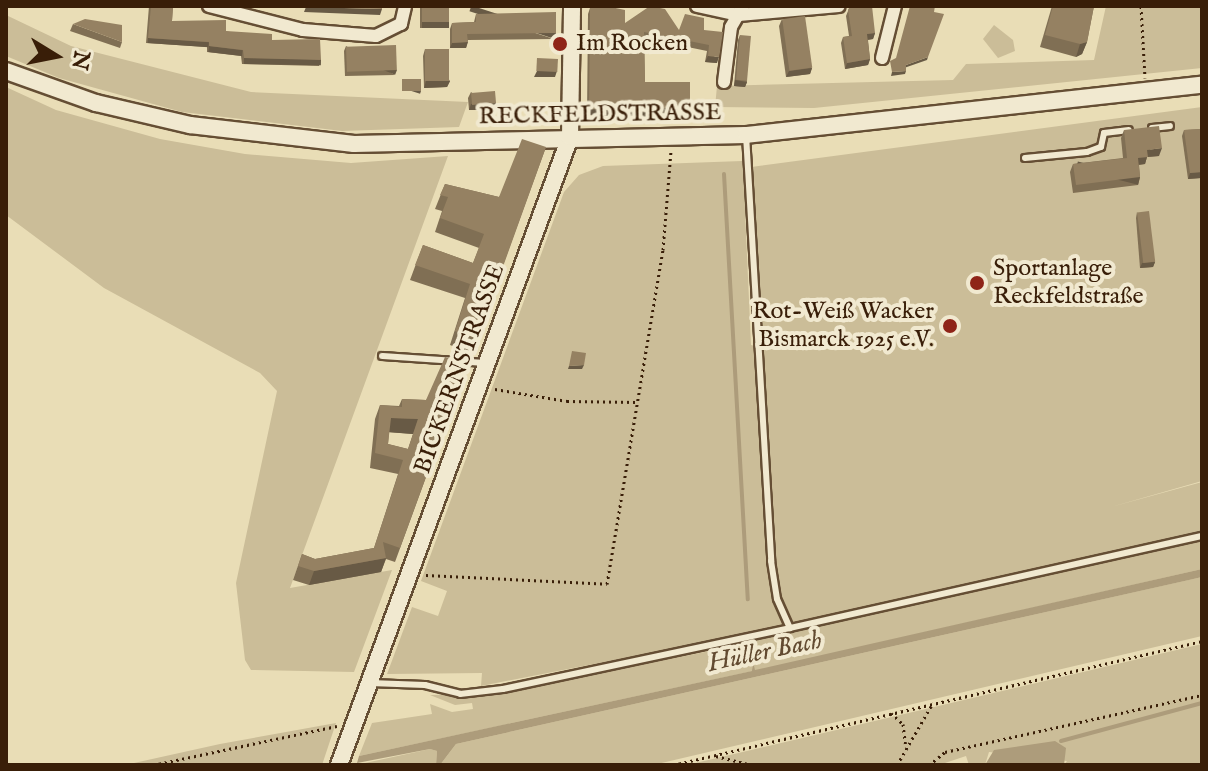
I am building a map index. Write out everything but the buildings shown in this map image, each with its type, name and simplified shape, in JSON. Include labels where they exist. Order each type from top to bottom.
[{"type":"street","points":[[209,6],[303,30],[376,36],[401,24],[405,6]]},
{"type":"street","name":"BICKERNSTRASSE","points":[[339,765],[570,137],[572,6]]},
{"type":"street","points":[[697,6],[741,10],[839,6]]},
{"type":"street","points":[[882,58],[895,6]]},
{"type":"street","points":[[724,82],[731,27],[741,10]]},
{"type":"street","name":"RECKFELDSTRASSE","points":[[6,71],[96,103],[190,125],[304,141],[408,144],[570,137],[746,135],[1202,85]]},
{"type":"lane","points":[[1025,158],[1087,152],[1101,147],[1104,133],[1170,126]]},
{"type":"lane","points":[[746,135],[773,583],[790,628]]},
{"type":"lane","points":[[382,356],[487,363]]},
{"type":"lane","points":[[370,683],[425,685],[460,694],[503,689],[1202,536]]},
{"type":"path","points":[[1141,6],[1146,90]]},
{"type":"path","points":[[411,572],[444,578],[607,584],[663,250],[672,138]]},
{"type":"path","points":[[480,384],[567,401],[637,402]]},
{"type":"path","points":[[673,765],[1202,641]]},
{"type":"path","points":[[929,765],[945,752],[1202,695]]},
{"type":"path","points":[[897,765],[933,703]]},
{"type":"path","points":[[891,713],[903,724],[905,750]]},
{"type":"path","points":[[153,765],[351,731]]},
{"type":"path","points":[[713,756],[751,765]]},
{"type":"shaded area","points":[[1106,6],[1202,6],[1202,68],[814,108],[715,107],[717,86],[953,80],[966,64],[1094,60]]},
{"type":"shaded area","points":[[6,15],[71,46],[251,92],[468,102],[459,127],[342,131],[182,112],[59,78],[6,56]]},
{"type":"shaded area","points":[[994,25],[1013,40],[1015,51],[998,58],[983,39]]},
{"type":"shaded area","points":[[6,87],[56,110],[160,139],[245,154],[351,163],[448,156],[290,588],[392,570],[354,672],[251,670],[245,660],[236,583],[277,391],[260,373],[104,288],[6,215]]},
{"type":"shaded area","points":[[1202,107],[1202,481],[1111,507],[1202,482],[1202,569],[755,671],[752,663],[753,671],[359,756],[372,723],[432,714],[430,704],[452,712],[473,709],[472,703],[455,705],[430,695],[495,694],[735,646],[732,637],[481,686],[482,673],[387,674],[412,607],[438,616],[447,591],[421,581],[564,192],[579,175],[603,166],[742,161],[744,168]],"holes":[[[746,210],[755,346],[751,345]]]},
{"type":"shaded area","points":[[1202,569],[1202,577],[456,744],[440,765],[436,765],[437,751],[430,749],[357,763],[359,756],[752,671],[753,662],[755,670]]},
{"type":"shaded area","points":[[1202,577],[1202,636],[653,765],[440,765],[456,744]]},
{"type":"shaded area","points":[[1202,644],[1202,765],[1064,765],[1067,761],[989,752],[985,765],[969,765],[966,756],[939,765],[687,765]]},
{"type":"shaded area","points":[[336,723],[322,765],[125,765],[220,744]]},
{"type":"shaded area","points":[[1055,741],[1066,748],[1064,765],[985,765],[994,750]]},
{"type":"shaded area","points":[[430,749],[437,751],[436,765],[356,765]]},
{"type":"waterway","points":[[724,174],[748,599]]},
{"type":"waterway","points":[[1061,741],[1202,703]]},
{"type":"place","name":"Im Rocken","points":[[560,44]]},
{"type":"place","name":"Sportanlage Reckfeldstraße","points":[[977,283]]},
{"type":"place","name":"Rot-Weiß Wacker Bismarck 1925 e.V.","points":[[950,326]]},
{"type":"water label","name":"Hüller Bach","points":[[765,652]]}]
